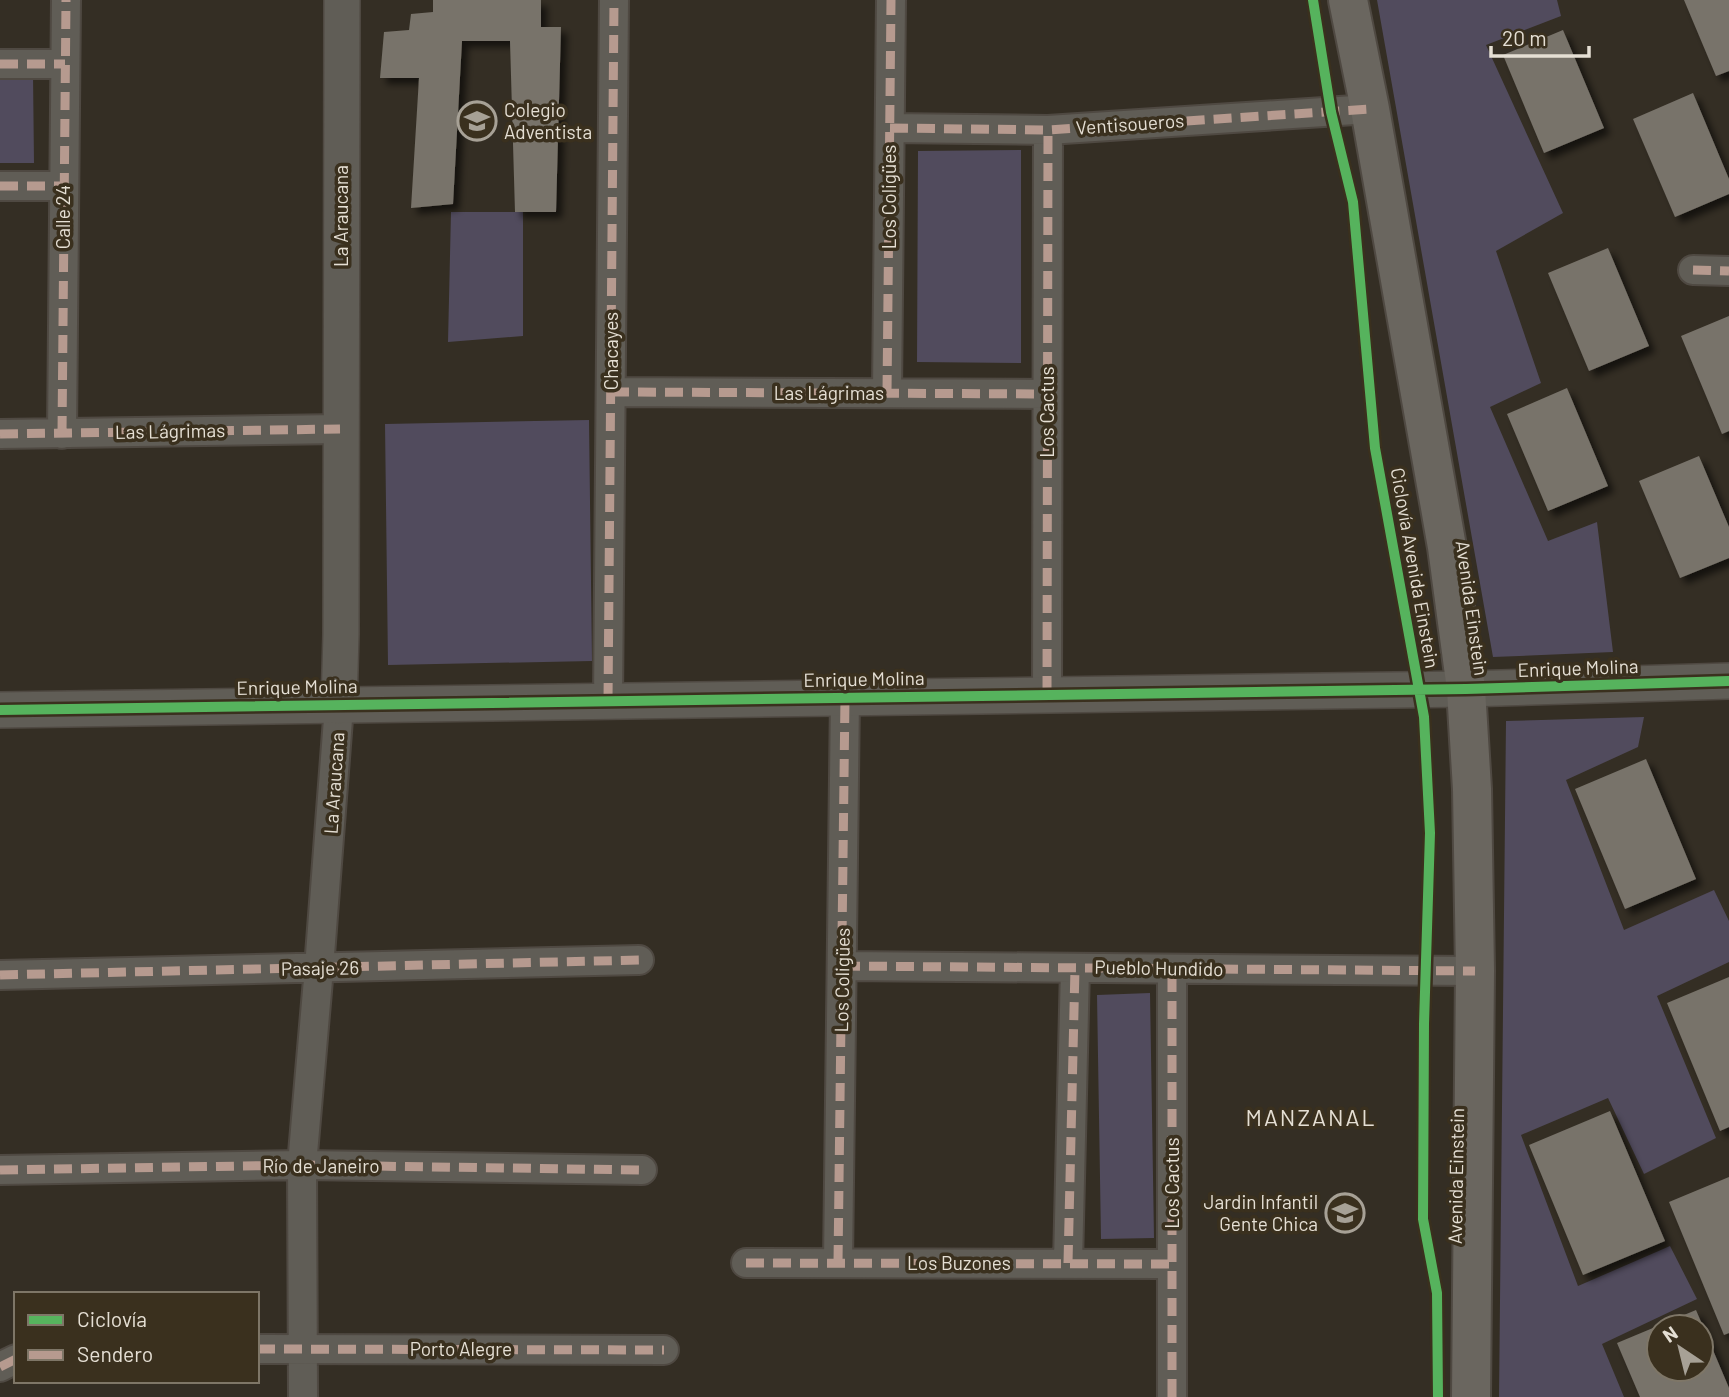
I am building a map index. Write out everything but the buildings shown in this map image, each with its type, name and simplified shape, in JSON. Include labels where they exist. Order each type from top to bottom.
[{"type":"main road","name":"Avenida Einstein","points":[[1348,0],[1370,109],[1447,547],[1466,688],[1472,789],[1475,971],[1471,1397]]},
{"type":"street","name":"Calle 24","points":[[62,434],[66,0]]},
{"type":"street","name":"La Araucana","points":[[303,1397],[302,1165],[339,706],[342,0]]},
{"type":"street","name":"Chacayes","points":[[608,701],[614,0]]},
{"type":"street","name":"Los Coligües","points":[[887,393],[891,0]]},
{"type":"street","points":[[0,64],[65,64]]},
{"type":"street","name":"Ventisoueros","points":[[890,128],[1048,130],[1370,109]]},
{"type":"street","name":"Los Cactus","points":[[1047,694],[1048,130]]},
{"type":"street","points":[[0,186],[63,186]]},
{"type":"street","points":[[1693,270],[1729,271]]},
{"type":"street","name":"Las Lágrimas","points":[[611,392],[1047,394]]},
{"type":"street","name":"Las Lágrimas","points":[[0,434],[340,429]]},
{"type":"street","name":"Enrique Molina","points":[[0,710],[1466,688],[1729,681]]},
{"type":"street","name":"Los Coligües","points":[[838,1263],[845,697]]},
{"type":"street","name":"Pasaje 26","points":[[0,975],[639,961]]},
{"type":"street","name":"Pueblo Hundido","points":[[842,966],[1475,971]]},
{"type":"street","points":[[1068,1263],[1074,968]]},
{"type":"street","name":"Los Cactus","points":[[1172,969],[1172,1397]]},
{"type":"street","name":"Río de Janeiro","points":[[0,1170],[302,1165],[642,1170]]},
{"type":"street","name":"Los Buzones","points":[[746,1264],[1172,1264]]},
{"type":"street","name":"Porto Alegre","points":[[259,1349],[664,1350]]},
{"type":"shaded area","points":[[1377,0],[1557,0],[1561,16],[1486,45],[1563,213],[1496,251],[1541,383],[1490,407],[1548,541],[1597,522],[1613,652],[1493,657]]},
{"type":"shaded area","points":[[0,74],[33,74],[34,163],[0,163]]},
{"type":"shaded area","points":[[1021,150],[1021,363],[917,362],[918,151]]},
{"type":"shaded area","points":[[451,212],[523,212],[523,336],[448,342]]},
{"type":"shaded area","points":[[589,420],[592,661],[388,665],[385,424]]},
{"type":"shaded area","points":[[1644,717],[1638,747],[1566,780],[1624,930],[1714,890],[1729,921],[1729,962],[1657,996],[1716,1138],[1644,1174],[1608,1098],[1521,1135],[1578,1286],[1670,1246],[1697,1299],[1667,1313],[1645,1313],[1645,1324],[1602,1344],[1624,1397],[1499,1397],[1506,721]]},
{"type":"shaded area","points":[[1150,993],[1154,1238],[1101,1239],[1097,995]]},
{"type":"marked path","points":[[62,434],[66,0]]},
{"type":"marked path","points":[[608,701],[614,0]]},
{"type":"marked path","points":[[887,393],[891,0]]},
{"type":"marked path","points":[[0,64],[65,64]]},
{"type":"marked path","points":[[890,128],[1048,130],[1370,109]]},
{"type":"marked path","points":[[1047,694],[1048,130]]},
{"type":"marked path","points":[[0,186],[63,186]]},
{"type":"marked path","points":[[1693,270],[1729,271]]},
{"type":"marked path","points":[[611,392],[1047,394]]},
{"type":"marked path","points":[[0,434],[340,429]]},
{"type":"marked path","points":[[838,1263],[845,697]]},
{"type":"marked path","points":[[0,975],[639,960]]},
{"type":"marked path","points":[[842,966],[1475,971]]},
{"type":"marked path","points":[[1068,1263],[1075,968]]},
{"type":"marked path","points":[[1172,969],[1172,1397]]},
{"type":"marked path","points":[[0,1170],[302,1165],[642,1170]]},
{"type":"marked path","points":[[746,1263],[1172,1264]]},
{"type":"marked path","points":[[259,1349],[664,1350]]},
{"type":"marked path","points":[[0,1367],[14,1360]]},
{"type":"cycle path","name":"Ciclovía Avenida Einstein","points":[[1313,0],[1331,112],[1353,202],[1375,448],[1424,717],[1430,833],[1424,1024],[1423,1219],[1437,1293],[1438,1397]]},
{"type":"cycle path","points":[[0,710],[1466,689],[1729,681]]},
{"type":"place","name":"Colegio Adventista","points":[[477,121]]},
{"type":"place","name":"Jardin Infantil Gente Chica","points":[[1345,1213]]},
{"type":"district","name":"MANZANAL","points":[[1311,1118]]}]
